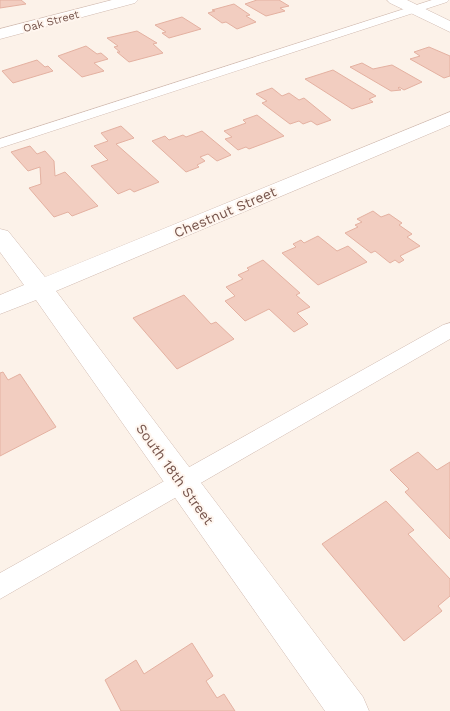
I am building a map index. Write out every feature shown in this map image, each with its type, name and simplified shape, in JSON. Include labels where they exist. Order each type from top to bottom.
[{"type":"street","name":"Oak Street","points":[[0,34],[130,0]]},
{"type":"street","points":[[396,0],[450,27]]},
{"type":"street","name":"Chestnut Street","points":[[0,305],[450,118]]},
{"type":"street","name":"South 18th Street","points":[[0,236],[41,289],[349,711]]},
{"type":"lane","points":[[0,144],[443,0]]},
{"type":"lane","points":[[0,587],[450,330]]},
{"type":"building","points":[[0,0],[21,0],[26,4],[0,8]]},
{"type":"building","points":[[257,0],[279,0],[289,6],[280,8],[285,11],[266,16],[245,4]]},
{"type":"building","points":[[234,4],[250,15],[246,16],[256,22],[237,29],[226,22],[222,23],[208,13],[215,11],[212,10]]},
{"type":"building","points":[[182,17],[201,29],[169,38],[162,33],[166,32],[155,25]]},
{"type":"building","points":[[137,31],[157,43],[153,44],[163,53],[129,62],[117,52],[120,52],[114,47],[118,46],[107,38]]},
{"type":"building","points":[[86,46],[97,54],[101,53],[108,59],[94,63],[104,71],[82,77],[58,56]]},
{"type":"building","points":[[429,47],[450,56],[450,76],[444,78],[410,59],[420,56],[414,52]]},
{"type":"building","points":[[37,60],[53,71],[13,83],[2,71]]},
{"type":"building","points":[[362,63],[373,69],[392,65],[422,82],[404,90],[399,87],[401,90],[391,91],[350,67]]},
{"type":"building","points":[[333,70],[376,96],[369,99],[373,102],[352,109],[305,79]]},
{"type":"building","points":[[272,88],[282,96],[289,93],[299,100],[304,98],[331,120],[317,125],[311,121],[303,124],[299,121],[290,124],[262,103],[267,101],[256,94]]},
{"type":"building","points":[[257,115],[284,136],[249,149],[246,147],[238,150],[225,139],[232,137],[224,131],[246,123],[243,120]]},
{"type":"building","points":[[121,126],[134,138],[116,144],[159,182],[134,192],[130,189],[118,194],[91,166],[108,160],[94,146],[108,141],[101,133]]},
{"type":"building","points":[[202,131],[231,155],[217,161],[208,154],[200,157],[205,161],[197,165],[199,167],[186,172],[152,141],[165,136],[169,140],[183,135],[186,137]]},
{"type":"building","points":[[30,146],[37,154],[45,151],[54,161],[55,176],[65,172],[98,206],[72,216],[68,212],[54,217],[29,188],[41,184],[40,167],[28,171],[11,152]]},
{"type":"building","points":[[373,211],[381,217],[389,214],[402,223],[399,225],[412,234],[407,237],[420,246],[400,256],[404,260],[399,263],[395,260],[390,263],[375,251],[371,253],[345,233],[358,227],[355,225],[362,222],[357,219]]},
{"type":"building","points":[[318,236],[337,251],[348,246],[367,262],[318,285],[282,253],[296,247],[293,244],[301,240],[304,243]]},
{"type":"building","points":[[263,260],[300,293],[296,295],[310,307],[297,313],[308,324],[294,332],[269,309],[245,321],[225,301],[235,296],[226,287],[243,279],[238,275]]},
{"type":"building","points":[[184,295],[211,324],[216,322],[234,339],[177,369],[133,318]]},
{"type":"building","points":[[3,372],[8,380],[20,374],[56,427],[0,456],[0,373]]},
{"type":"building","points":[[418,452],[437,470],[450,462],[450,539],[405,492],[409,489],[390,470]]},
{"type":"building","points":[[386,501],[414,530],[408,534],[450,579],[450,596],[438,606],[442,611],[404,641],[322,544]]},
{"type":"building","points":[[192,643],[213,676],[206,681],[217,698],[224,694],[235,711],[121,711],[105,680],[136,660],[144,674]]}]
